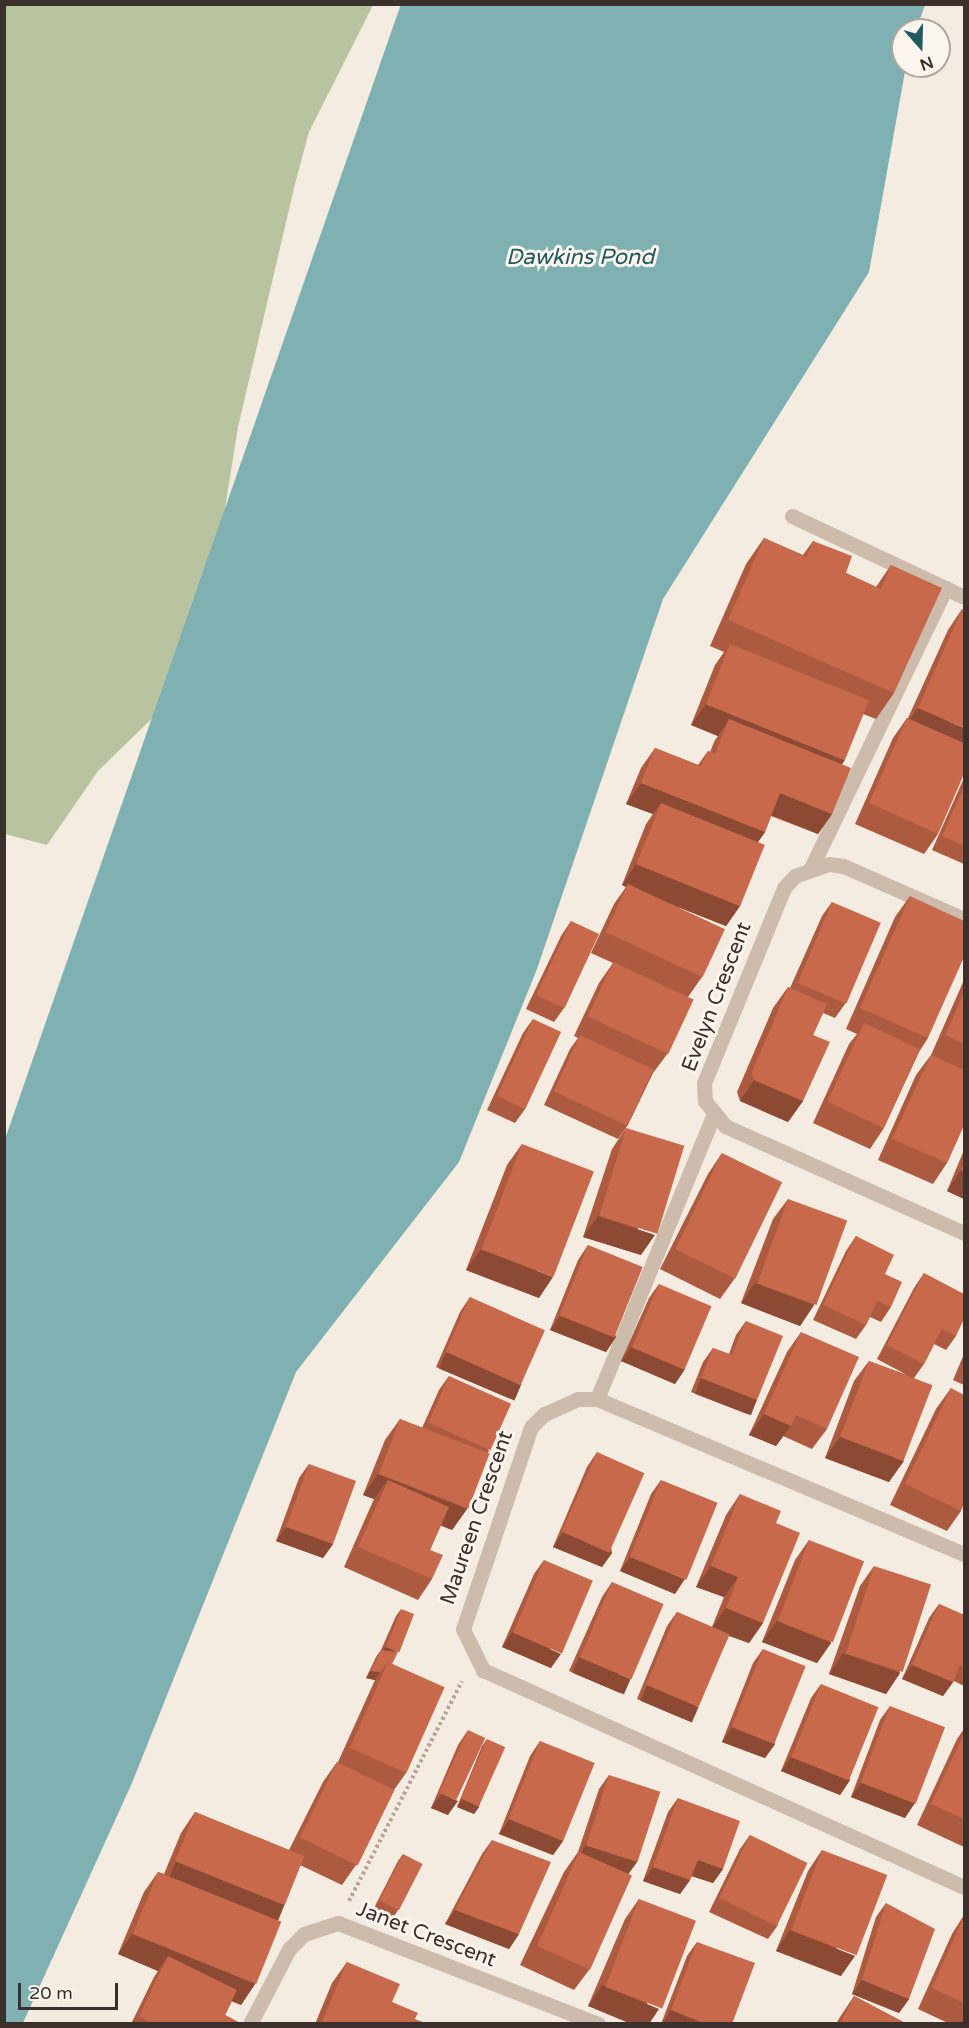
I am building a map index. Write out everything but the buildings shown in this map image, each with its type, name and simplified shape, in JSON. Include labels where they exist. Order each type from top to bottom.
[{"type":"street","points":[[792,516],[964,597]]},
{"type":"street","points":[[946,588],[811,868],[843,866],[964,919]]},
{"type":"street","name":"Evelyn Crescent","points":[[713,1116],[705,1092],[709,1066],[784,888],[811,868]]},
{"type":"street","points":[[964,1233],[725,1126],[713,1116],[597,1399],[964,1554]]},
{"type":"street","name":"Maureen Crescent","points":[[474,1659],[464,1617],[531,1427],[562,1404],[597,1399]]},
{"type":"street","points":[[474,1659],[483,1670],[964,1887]]},
{"type":"street","name":"Janet Crescent","points":[[250,2024],[289,1948],[304,1934],[338,1923],[598,2024]]},
{"type":"path","points":[[338,1923],[474,1659]]},
{"type":"green space","points":[[4,5],[373,5],[309,132],[238,427],[208,615],[172,699],[98,771],[47,845],[5,834]]},
{"type":"water","name":"Dawkins Pond","points":[[401,4],[925,5],[920,18],[891,18],[891,78],[904,78],[869,272],[663,599],[537,969],[459,1162],[296,1372],[132,1783],[23,2023],[5,2023],[5,1139]]}]
